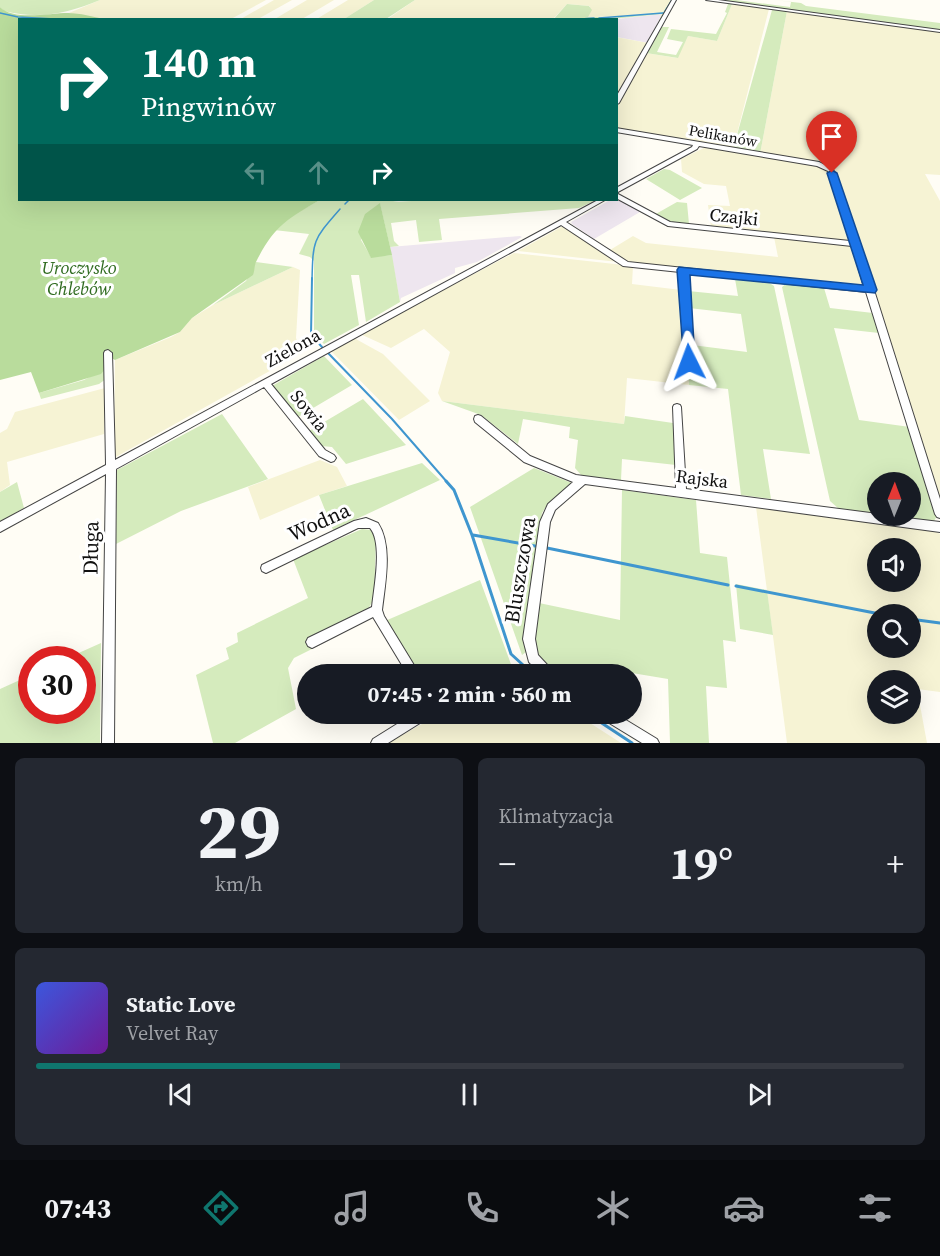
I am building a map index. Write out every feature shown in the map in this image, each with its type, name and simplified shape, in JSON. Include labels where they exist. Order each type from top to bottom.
[{"type":"street","points":[[618,99],[674,0]]},
{"type":"street","points":[[708,0],[940,31]]},
{"type":"street","name":"Pelikanów","points":[[618,130],[825,166],[832,173],[855,244]]},
{"type":"street","points":[[618,192],[694,148],[697,143]]},
{"type":"street","name":"Czajki","points":[[618,194],[668,224],[855,244]]},
{"type":"street","name":"Zielona","points":[[0,527],[600,201]]},
{"type":"street","points":[[561,222],[626,264],[870,290]]},
{"type":"street","points":[[855,244],[940,514]]},
{"type":"street","points":[[683,270],[689,362]]},
{"type":"street","name":"Długa","points":[[108,353],[111,466],[108,743]]},
{"type":"street","name":"Sowia","points":[[265,382],[322,453],[331,458]]},
{"type":"street","points":[[677,407],[681,493]]},
{"type":"street","name":"Rajska","points":[[478,419],[527,459],[540,466],[583,480],[940,527]]},
{"type":"street","name":"Bluszczowa","points":[[539,664],[533,658],[529,639],[545,522],[551,507],[583,480]]},
{"type":"street","name":"Wodna","points":[[266,568],[357,524],[373,525],[380,533],[381,547],[377,610],[383,628],[407,664]]},
{"type":"street","points":[[312,642],[377,610]]},
{"type":"street","points":[[377,743],[408,724]]},
{"type":"street","points":[[622,724],[653,743]]},
{"type":"shaded area","points":[[100,0],[266,0],[233,18],[95,18],[69,13]]},
{"type":"shaded area","points":[[274,0],[292,0],[260,18],[242,18]]},
{"type":"shaded area","points":[[307,0],[334,0],[304,18],[276,18]]},
{"type":"shaded area","points":[[348,0],[374,0],[346,18],[318,18]]},
{"type":"shaded area","points":[[415,0],[671,0],[663,12],[630,16],[587,17],[590,6],[567,4],[554,18],[389,18]]},
{"type":"shaded area","points":[[732,4],[769,9],[733,149],[618,129],[618,105],[646,53],[677,58],[688,36],[717,41]]},
{"type":"shaded area","points":[[787,11],[940,31],[940,175],[925,174],[940,201],[940,500],[835,173],[825,164],[760,154]]},
{"type":"shaded area","points":[[662,14],[648,43],[618,37],[618,19]]},
{"type":"shaded area","points":[[618,37],[648,43],[619,94]]},
{"type":"shaded area","points":[[706,147],[818,165],[829,171],[850,238],[846,241],[711,227],[708,205],[730,206],[726,186],[704,184],[682,172],[681,159]]},
{"type":"shaded area","points":[[618,199],[640,212],[594,239],[571,222],[608,201],[618,201]]},
{"type":"shaded area","points":[[563,226],[618,262],[518,251]]},
{"type":"shaded area","points":[[633,236],[646,243],[778,257],[774,237],[847,244],[853,248],[866,288],[630,263],[610,250]]},
{"type":"shaded area","points":[[522,237],[477,262],[455,268],[455,273],[401,298],[400,302],[390,247]]},
{"type":"shaded area","points":[[514,253],[633,266],[632,284],[681,290],[684,352],[681,354],[682,364],[688,365],[689,385],[627,378],[624,424],[442,401],[438,393],[450,352],[424,329],[391,348],[360,334]]},
{"type":"shaded area","points":[[293,267],[300,270],[296,338],[302,353],[114,458],[115,360],[171,337],[180,332],[192,318],[213,305]]},
{"type":"shaded area","points":[[354,338],[383,354],[430,401],[399,420],[330,350]]},
{"type":"shaded area","points":[[105,388],[104,434],[7,462],[10,485],[0,492],[0,433],[7,429],[15,412]]},
{"type":"shaded area","points":[[320,460],[337,467],[347,486],[319,495],[260,520],[248,487]]},
{"type":"shaded area","points":[[756,507],[867,521],[867,526],[908,526],[932,529],[940,534],[940,692],[921,690],[921,670],[867,670],[867,724],[921,724],[921,711],[927,743],[787,743]]},
{"type":"shaded area","points":[[422,724],[592,724],[621,743],[388,743]]},
{"type":"green space","points":[[0,0],[100,0],[65,12],[29,15],[4,11],[0,7]]},
{"type":"green space","points":[[374,0],[415,0],[388,18],[346,18]]},
{"type":"green space","points":[[673,0],[658,23],[662,14],[622,18],[555,18],[567,4],[589,6],[592,10],[588,17],[620,17],[663,12]]},
{"type":"green space","points":[[715,0],[736,0],[790,7],[791,2],[775,0],[801,3],[806,6],[940,23],[940,30]]},
{"type":"green space","points":[[728,4],[732,4],[717,41],[688,36],[678,58],[646,53],[662,27],[669,27],[657,52],[676,55],[683,42],[667,39],[671,29],[716,34],[727,13],[725,12]]},
{"type":"green space","name":"Uroczysko Chlebów","points":[[0,7],[22,15],[73,13],[100,18],[18,18],[18,201],[318,201],[290,218],[275,232],[256,262],[253,275],[192,318],[180,332],[115,360],[105,354],[105,369],[101,374],[39,393],[31,372],[0,380]]},
{"type":"green space","points":[[772,10],[787,11],[760,154],[733,149]]},
{"type":"green space","points":[[664,169],[702,188],[680,200],[646,179]]},
{"type":"green space","points":[[318,201],[594,201],[579,208],[439,219],[442,240],[419,242],[416,220],[391,223],[394,241],[399,246],[390,247],[380,204],[361,240],[371,257],[392,255],[400,302],[366,322],[359,275],[351,275],[359,325],[324,344],[314,334],[314,261],[310,257],[299,254],[309,234],[274,230],[291,216]]},
{"type":"green space","points":[[677,202],[687,203],[689,224],[672,224],[654,215]]},
{"type":"green space","points":[[380,203],[392,255],[371,258],[358,232],[365,214]]},
{"type":"green space","points":[[256,262],[293,267],[213,305],[246,281]]},
{"type":"green space","points":[[735,279],[768,282],[774,286],[810,454],[763,449],[771,499],[741,495],[728,389],[689,385],[688,365],[693,365],[692,345],[747,352],[741,314],[689,308],[688,291],[738,296]]},
{"type":"green space","points":[[786,284],[824,288],[830,308],[873,313],[879,333],[834,328],[859,420],[910,427],[937,516],[934,521],[921,519],[921,472],[867,472],[867,513],[839,509],[830,501],[782,287]]},
{"type":"green space","points":[[324,356],[352,385],[298,417],[272,386]]},
{"type":"green space","points":[[105,369],[106,379],[99,384],[41,399],[39,393],[84,380]]},
{"type":"green space","points":[[363,399],[406,445],[346,464],[332,447],[321,446],[309,431]]},
{"type":"green space","points":[[442,401],[624,424],[625,416],[673,423],[676,465],[622,459],[621,480],[582,476],[575,468],[578,440],[569,438],[570,427],[523,419],[518,444],[481,415]]},
{"type":"green space","points":[[222,414],[268,479],[181,511],[116,544],[117,470]]},
{"type":"green space","points":[[422,463],[440,480],[333,530],[319,495]]},
{"type":"green space","points":[[534,468],[572,483],[547,505],[542,513],[524,629],[526,652],[522,655],[470,507]]},
{"type":"green space","points":[[17,482],[24,508],[0,522],[0,492]]},
{"type":"green space","points":[[622,490],[696,500],[700,553],[727,557],[736,642],[723,640],[727,688],[706,686],[709,743],[670,743],[668,679],[642,675],[642,664],[543,664],[534,651],[532,641],[539,603],[620,620]]},
{"type":"green space","points":[[362,529],[371,530],[376,538],[374,599],[368,609],[308,639],[312,649],[294,658],[288,668],[296,709],[235,743],[213,743],[196,675],[229,659],[226,648],[238,642],[237,633],[308,598],[293,559]]},
{"type":"green space","points":[[480,580],[511,664],[412,664],[385,621]]},
{"type":"green space","points":[[736,584],[767,590],[773,635],[740,629]]},
{"type":"green space","points":[[101,643],[100,743],[0,743],[0,689],[18,681],[18,724],[96,724],[94,646]]},
{"type":"waterway","points":[[664,13],[672,0]]},
{"type":"waterway","points":[[0,13],[36,18]]},
{"type":"waterway","points":[[599,18],[663,13]]},
{"type":"waterway","points":[[345,204],[348,201]]},
{"type":"waterway","points":[[312,280],[316,241],[324,227],[340,209]]},
{"type":"waterway","points":[[312,278],[311,335],[322,347]]},
{"type":"waterway","points":[[328,353],[392,419],[447,482]]},
{"type":"waterway","points":[[446,481],[454,490],[472,535],[511,654],[522,664]]},
{"type":"waterway","points":[[473,535],[535,546]]},
{"type":"waterway","points":[[547,548],[728,585]]},
{"type":"waterway","points":[[736,586],[867,611]]},
{"type":"waterway","points":[[921,620],[940,623]]},
{"type":"waterway","points":[[603,724],[632,743]]},
{"type":"route","points":[[689,362],[683,270],[870,290],[832,173]]}]
